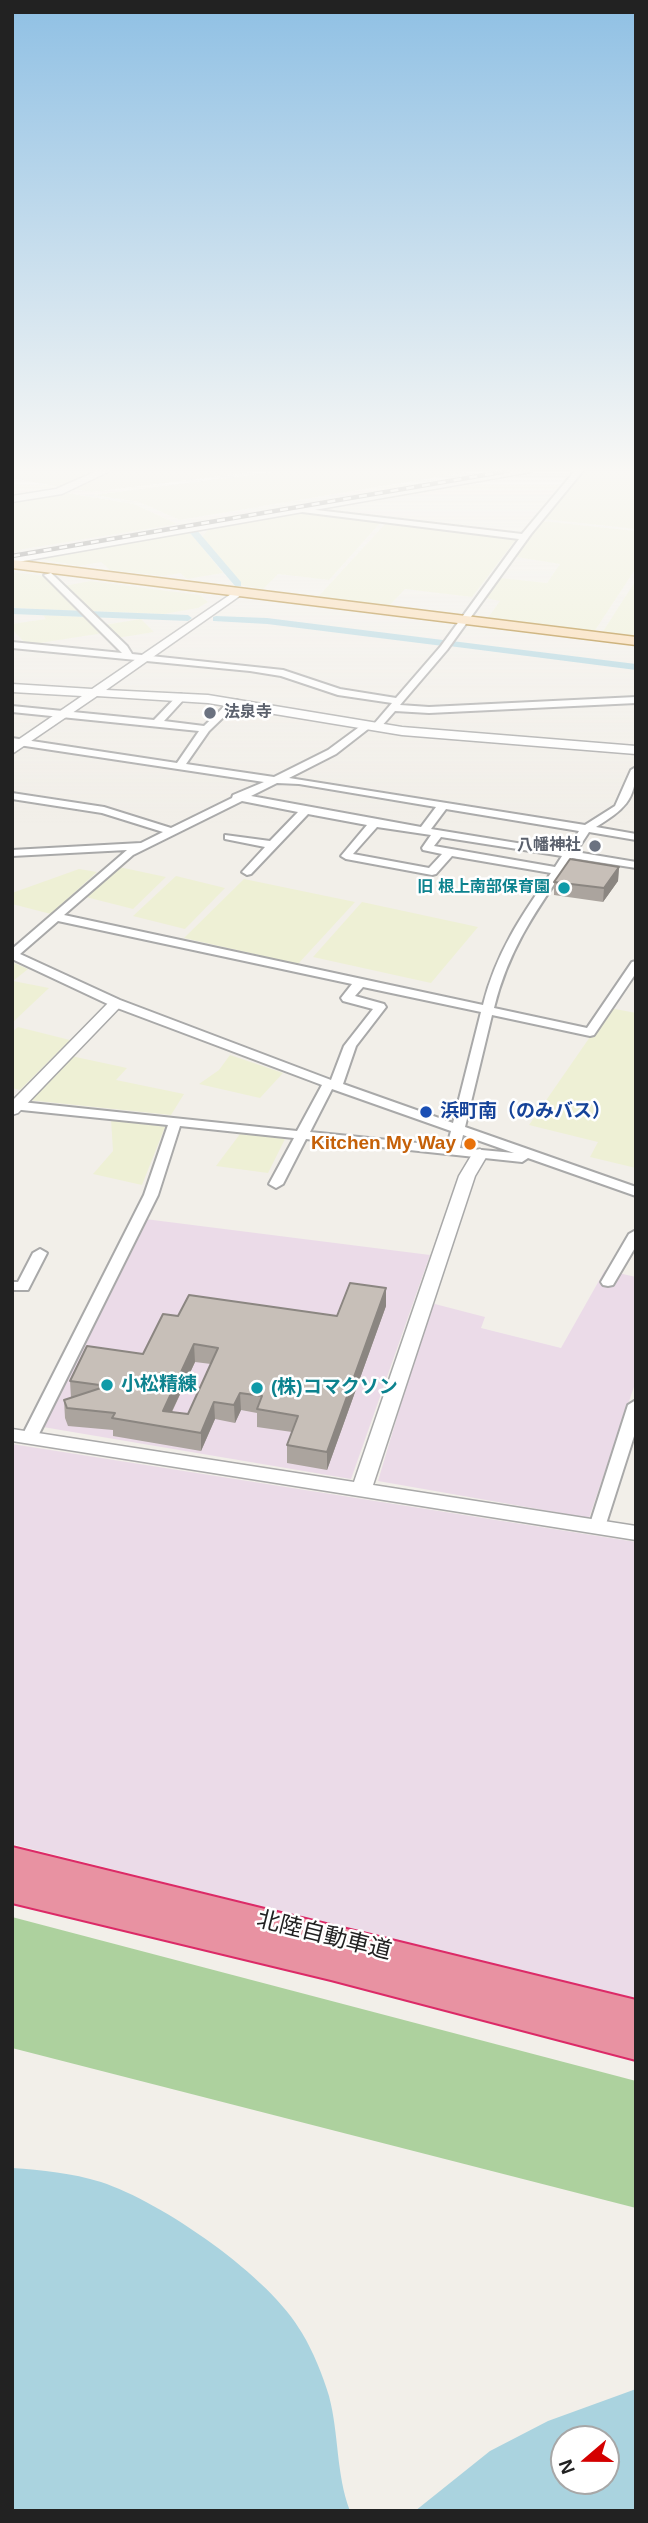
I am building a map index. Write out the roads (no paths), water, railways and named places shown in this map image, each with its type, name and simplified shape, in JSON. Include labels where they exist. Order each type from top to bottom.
[{"type":"highway","name":"北陸自動車道","points":[[12,1861],[636,2016]]},
{"type":"highway","name":"北陸自動車道","points":[[12,1889],[331,1965],[636,2043]]},
{"type":"main road","points":[[170,590],[214,595],[237,593]]},
{"type":"main road","points":[[212,590],[636,641]]},
{"type":"main road","points":[[228,590],[237,593]]},
{"type":"street","points":[[63,590],[124,648],[128,656]]},
{"type":"street","points":[[486,590],[397,704],[373,725],[332,752],[129,853],[12,955],[116,1003],[333,1085],[636,1192]]},
{"type":"street","points":[[15,745],[237,593]]},
{"type":"street","points":[[12,645],[283,673],[338,692],[429,710],[636,700]]},
{"type":"street","points":[[12,688],[234,702],[428,733],[636,750]]},
{"type":"street","points":[[156,724],[181,697]]},
{"type":"street","points":[[178,767],[206,729],[234,702]]},
{"type":"street","points":[[12,709],[206,729]]},
{"type":"street","points":[[15,745],[272,780],[299,781],[636,837]]},
{"type":"street","points":[[453,1150],[494,984],[518,929],[586,829],[619,808],[636,770]]},
{"type":"street","points":[[12,796],[104,810],[170,831]]},
{"type":"street","points":[[237,797],[374,823],[636,865]]},
{"type":"street","points":[[424,831],[443,805]]},
{"type":"street","points":[[247,872],[306,809]]},
{"type":"street","points":[[374,823],[346,856],[432,872],[449,852]]},
{"type":"street","points":[[438,833],[427,848],[558,871]]},
{"type":"street","points":[[229,836],[273,845]]},
{"type":"street","points":[[12,853],[141,846]]},
{"type":"street","points":[[56,917],[590,1032],[636,964]]},
{"type":"street","points":[[276,1184],[333,1085],[350,1046],[380,1007],[347,998],[360,983]]},
{"type":"street","points":[[14,1107],[116,1003]]},
{"type":"street","points":[[14,1107],[541,1160]]},
{"type":"street","points":[[175,1123],[150,1195],[21,1436],[636,1533]]},
{"type":"street","points":[[362,1489],[463,1189],[480,1154]]},
{"type":"street","points":[[608,1282],[636,1234]]},
{"type":"street","points":[[12,1286],[23,1287],[40,1253]]},
{"type":"street","points":[[597,1527],[636,1405]]},
{"type":"water","points":[[12,2168],[79,2176],[126,2192],[154,2206],[213,2244],[266,2289],[287,2311],[302,2333],[321,2372],[332,2410],[342,2483],[350,2511],[12,2511]]},
{"type":"water","points":[[636,2389],[636,2511],[415,2511],[490,2451],[548,2421]]},
{"type":"waterway","points":[[12,611],[87,614]]},
{"type":"waterway","points":[[93,614],[188,618]]},
{"type":"waterway","points":[[216,619],[267,621],[443,643]]},
{"type":"waterway","points":[[452,644],[636,667]]},
{"type":"place","name":"法泉寺","points":[[210,713]]},
{"type":"place","name":"八幡神社","points":[[595,846]]},
{"type":"place","name":"旧 根上南部保育園","points":[[564,888]]},
{"type":"place","name":"浜町南（のみバス）","points":[[426,1112]]},
{"type":"place","name":"Kitchen My Way","points":[[470,1144]]},
{"type":"place","name":"小松精練","points":[[107,1385]]},
{"type":"place","name":"(株)コマクソン","points":[[257,1388]]}]
